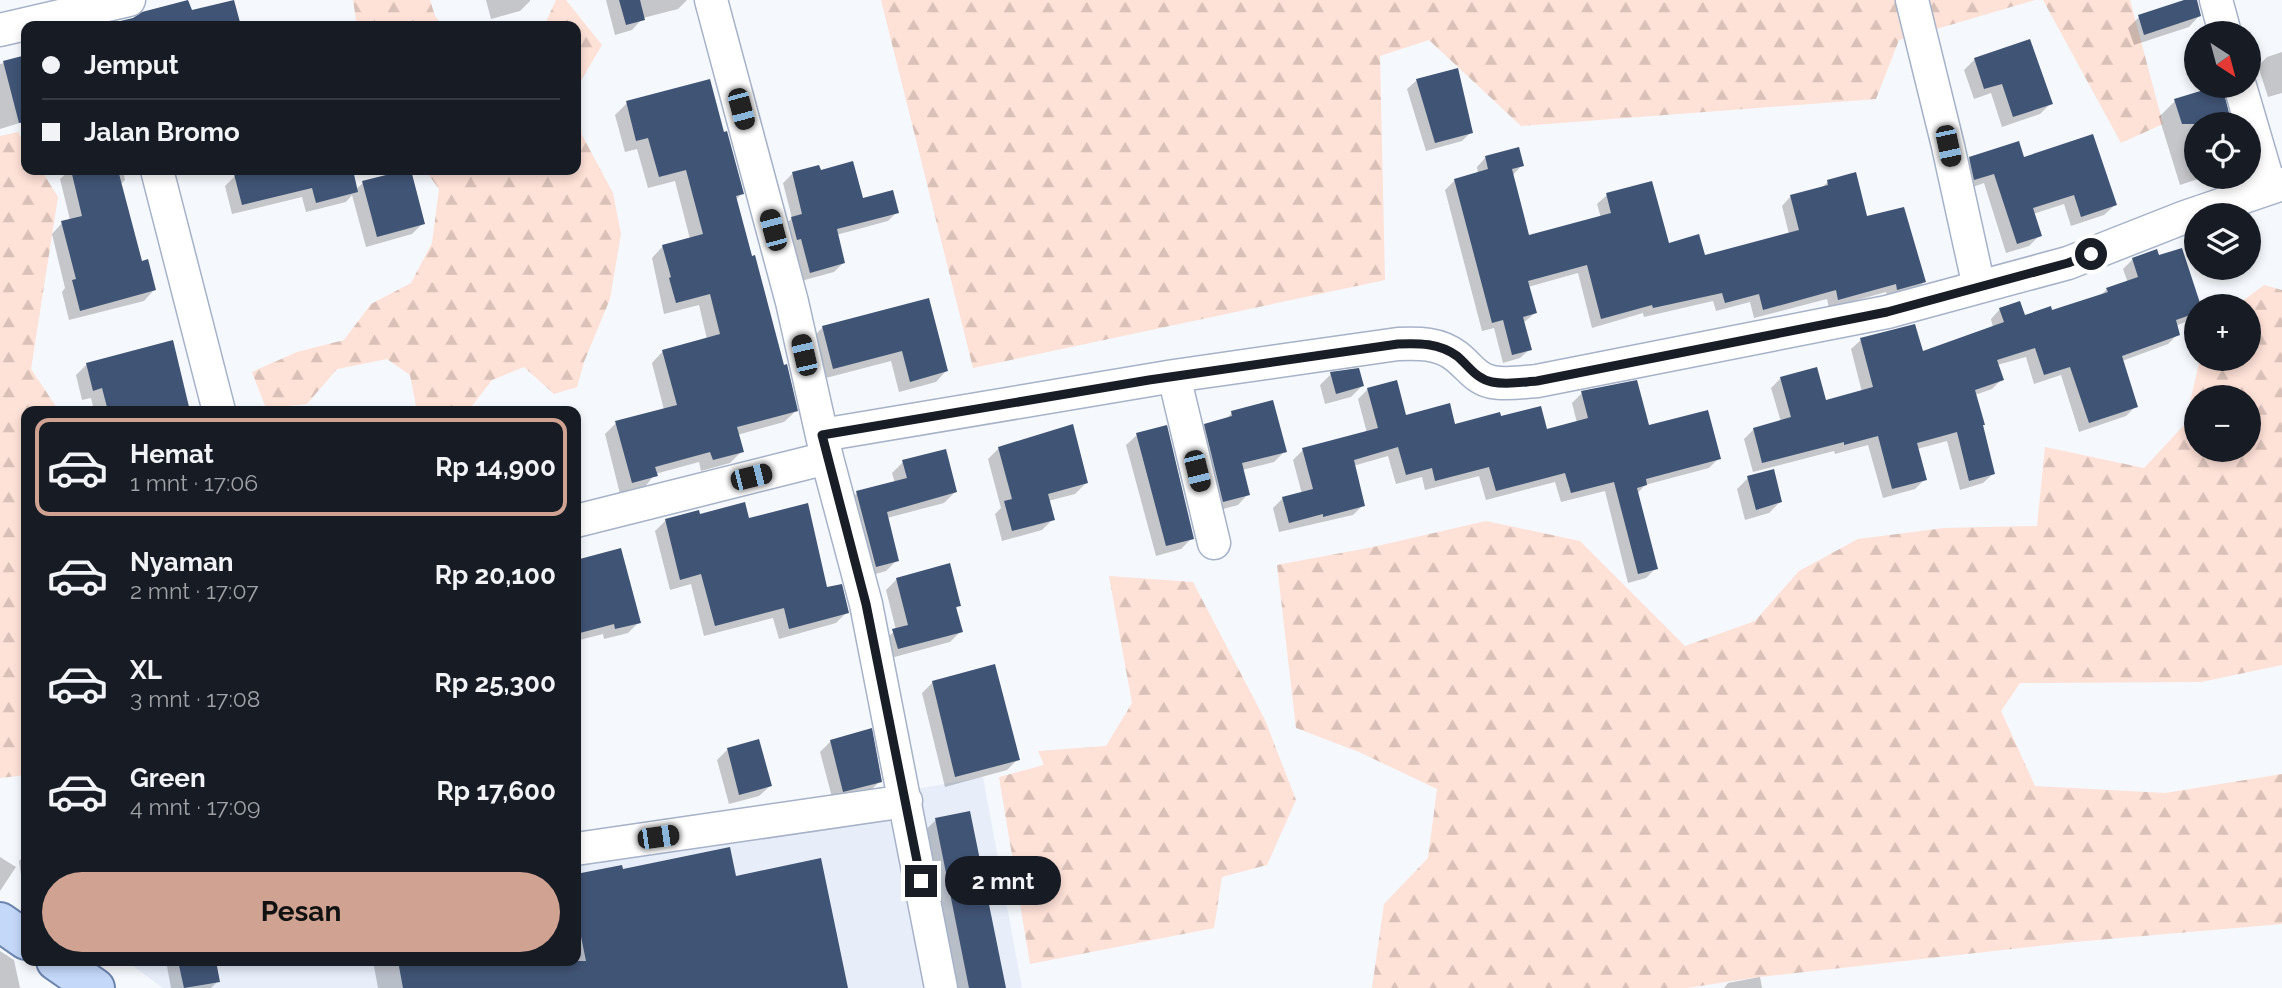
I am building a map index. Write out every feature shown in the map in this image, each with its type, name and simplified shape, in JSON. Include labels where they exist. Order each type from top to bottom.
[{"type":"main road","points":[[63,966],[94,988]]},
{"type":"street","points":[[711,0],[792,302],[825,447],[866,604],[941,988]]},
{"type":"street","points":[[1912,0],[1979,287]]},
{"type":"street","points":[[2216,0],[2222,21]]},
{"type":"street","points":[[54,21],[121,10]]},
{"type":"street","points":[[0,30],[21,27]]},
{"type":"street","points":[[581,520],[825,447],[998,404],[1174,376],[1398,344],[1422,343],[1441,348],[1457,357],[1476,375],[1491,382],[1537,381],[1887,312],[2068,263],[2276,186],[2243,98]]},
{"type":"street","points":[[158,175],[218,406]]},
{"type":"street","points":[[1174,376],[1214,543]]},
{"type":"street","points":[[581,848],[905,801]]},
{"type":"shaded area","points":[[983,777],[1022,988],[163,988],[133,966],[581,966],[581,849]]},
{"type":"green space","points":[[353,0],[430,0],[439,21],[356,21]]},
{"type":"green space","points":[[556,0],[566,0],[602,45],[581,81],[581,21],[546,21]]},
{"type":"green space","points":[[881,0],[2035,0],[1899,40],[1876,99],[1521,126],[1429,40],[1380,56],[1385,280],[973,368]]},
{"type":"green space","points":[[2043,0],[2130,0],[2163,124],[2121,143]]},
{"type":"green space","points":[[581,128],[582,135],[613,193],[621,234],[610,299],[584,362],[577,387],[554,394],[524,367],[492,380],[472,406],[416,406],[410,375],[387,359],[337,369],[307,404],[265,406],[252,372],[297,352],[344,340],[371,304],[411,283],[432,243],[439,189],[429,175],[581,175]]},
{"type":"green space","points":[[18,132],[21,137],[21,175],[44,175],[58,197],[31,369],[56,406],[21,406],[21,776],[0,778],[0,136]]},
{"type":"green space","points":[[2264,285],[2282,290],[2282,665],[2201,682],[2020,683],[2001,711],[2035,786],[2165,793],[2282,774],[2282,924],[2074,942],[1759,977],[1687,988],[1372,988],[1384,904],[1428,858],[1437,789],[1359,752],[1296,728],[1277,565],[1373,547],[1486,521],[1580,541],[1685,646],[1755,621],[1799,571],[1858,539],[1944,528],[2037,526],[2045,447],[2144,468],[2184,425],[2184,462],[2261,462],[2261,385],[2194,385],[2197,371],[2261,371],[2261,294],[2252,294]]},
{"type":"green space","points":[[1109,576],[1193,582],[1265,720],[1296,800],[1267,865],[1222,877],[1214,928],[1030,964],[999,777],[1044,765],[1038,751],[1106,746],[1132,703]]},
{"type":"building","points":[[188,0],[192,10],[234,0],[240,21],[120,21],[133,18],[142,12]]},
{"type":"building","points":[[619,0],[640,0],[645,20],[626,25]]},
{"type":"building","points":[[2184,0],[2197,0],[2201,16],[2144,35],[2138,15]]},
{"type":"building","points":[[2030,39],[2053,104],[2013,117],[2002,84],[1984,89],[1974,58]]},
{"type":"building","points":[[21,56],[21,123],[19,123],[3,61]]},
{"type":"building","points":[[1458,68],[1473,133],[1435,143],[1416,79]]},
{"type":"building","points":[[710,79],[744,194],[736,196],[752,256],[755,255],[784,365],[787,364],[798,411],[737,427],[744,452],[713,460],[710,452],[655,467],[658,476],[632,483],[615,421],[677,405],[662,350],[720,334],[710,294],[676,303],[662,245],[703,234],[686,170],[659,177],[648,138],[636,141],[626,101]]},
{"type":"building","points":[[2184,96],[2225,98],[2229,112],[2184,112],[2182,124],[2174,99]]},
{"type":"building","points":[[2093,134],[2117,205],[2081,217],[2074,195],[2033,208],[2042,236],[2017,244],[1994,174],[1974,180],[1969,157],[2019,141],[2024,157]]},
{"type":"building","points":[[1519,147],[1524,166],[1512,169],[1529,235],[1611,213],[1606,193],[1652,181],[1669,243],[1699,234],[1705,255],[1799,230],[1790,195],[1828,185],[1827,180],[1856,172],[1867,216],[1904,207],[1926,282],[1897,290],[1896,284],[1838,300],[1836,290],[1763,310],[1759,294],[1725,303],[1722,293],[1653,308],[1652,305],[1601,319],[1587,265],[1528,281],[1537,313],[1523,317],[1532,350],[1512,355],[1503,320],[1492,323],[1454,179],[1488,169],[1485,156]]},
{"type":"building","points":[[853,161],[863,198],[893,190],[899,213],[837,229],[845,263],[810,273],[801,239],[797,240],[791,217],[802,214],[792,172],[819,165],[821,170]]},
{"type":"building","points":[[72,175],[119,175],[142,261],[148,259],[156,290],[80,311],[72,280],[76,279],[61,221],[82,216]]},
{"type":"building","points":[[234,175],[354,175],[358,192],[316,203],[312,188],[242,205]]},
{"type":"building","points":[[386,175],[412,175],[425,224],[377,237],[362,181]]},
{"type":"building","points":[[2182,248],[2184,280],[2192,280],[2197,294],[2184,294],[2184,317],[2176,320],[2180,335],[2122,356],[2138,407],[2089,423],[2070,367],[2044,375],[2035,348],[1997,360],[2004,380],[1975,390],[1995,474],[1969,481],[1957,432],[1917,443],[1927,480],[1892,489],[1878,436],[1762,463],[1753,428],[1791,417],[1780,377],[1817,367],[1826,400],[1873,387],[1860,338],[1915,324],[1923,351],[2004,322],[1999,308],[2020,301],[2025,315],[2051,306],[2052,310],[2108,292],[2106,288],[2138,277],[2132,258],[2157,249],[2159,255]]},
{"type":"building","points":[[929,298],[948,371],[910,382],[902,351],[833,369],[822,326]]},
{"type":"building","points":[[173,340],[189,406],[107,406],[102,388],[93,391],[86,363]]},
{"type":"building","points":[[1359,368],[1364,386],[1336,394],[1330,372]]},
{"type":"building","points":[[1397,380],[1406,415],[1450,403],[1455,424],[1500,412],[1501,416],[1541,406],[1547,429],[1588,418],[1581,391],[1637,380],[1649,425],[1708,410],[1721,459],[1646,479],[1647,485],[1637,488],[1658,569],[1638,574],[1614,482],[1571,493],[1565,473],[1496,491],[1489,467],[1435,481],[1432,468],[1406,475],[1398,447],[1354,460],[1365,506],[1289,523],[1282,497],[1313,489],[1302,448],[1378,428],[1367,388]]},
{"type":"building","points":[[1273,400],[1287,452],[1242,463],[1250,495],[1223,502],[1204,424],[1232,416],[1231,411]]},
{"type":"building","points":[[1073,424],[1088,483],[1048,494],[1055,520],[1012,531],[1004,501],[1012,499],[998,447]]},
{"type":"building","points":[[1167,425],[1194,539],[1166,546],[1136,433]]},
{"type":"building","points":[[946,449],[957,492],[887,512],[899,561],[876,567],[856,491],[907,478],[902,460]]},
{"type":"building","points":[[1774,469],[1782,502],[1756,510],[1747,476]]},
{"type":"building","points":[[745,502],[749,518],[808,503],[827,587],[842,584],[849,613],[789,629],[784,608],[715,626],[701,574],[680,580],[665,519],[699,510],[700,514]]},
{"type":"building","points":[[621,548],[641,623],[615,629],[614,624],[581,633],[581,559]]},
{"type":"building","points":[[950,563],[961,606],[956,607],[963,632],[898,649],[892,629],[908,625],[896,578]]},
{"type":"building","points":[[995,664],[1020,760],[955,777],[932,681]]},
{"type":"building","points":[[872,728],[882,782],[843,792],[830,740]]},
{"type":"building","points":[[759,739],[772,786],[739,795],[727,748]]},
{"type":"building","points":[[970,811],[1006,988],[969,988],[935,818]]},
{"type":"building","points":[[730,847],[736,876],[821,858],[848,988],[403,988],[399,966],[581,966],[581,961],[586,961],[581,936],[581,873],[622,865],[623,869]]},
{"type":"building","points":[[179,966],[217,966],[220,982],[184,988]]},
{"type":"route","points":[[921,881],[866,604],[822,435],[1149,380],[1398,344],[1422,343],[1441,348],[1457,357],[1476,375],[1491,382],[1537,381],[1887,312],[2068,263],[2091,254]]}]
